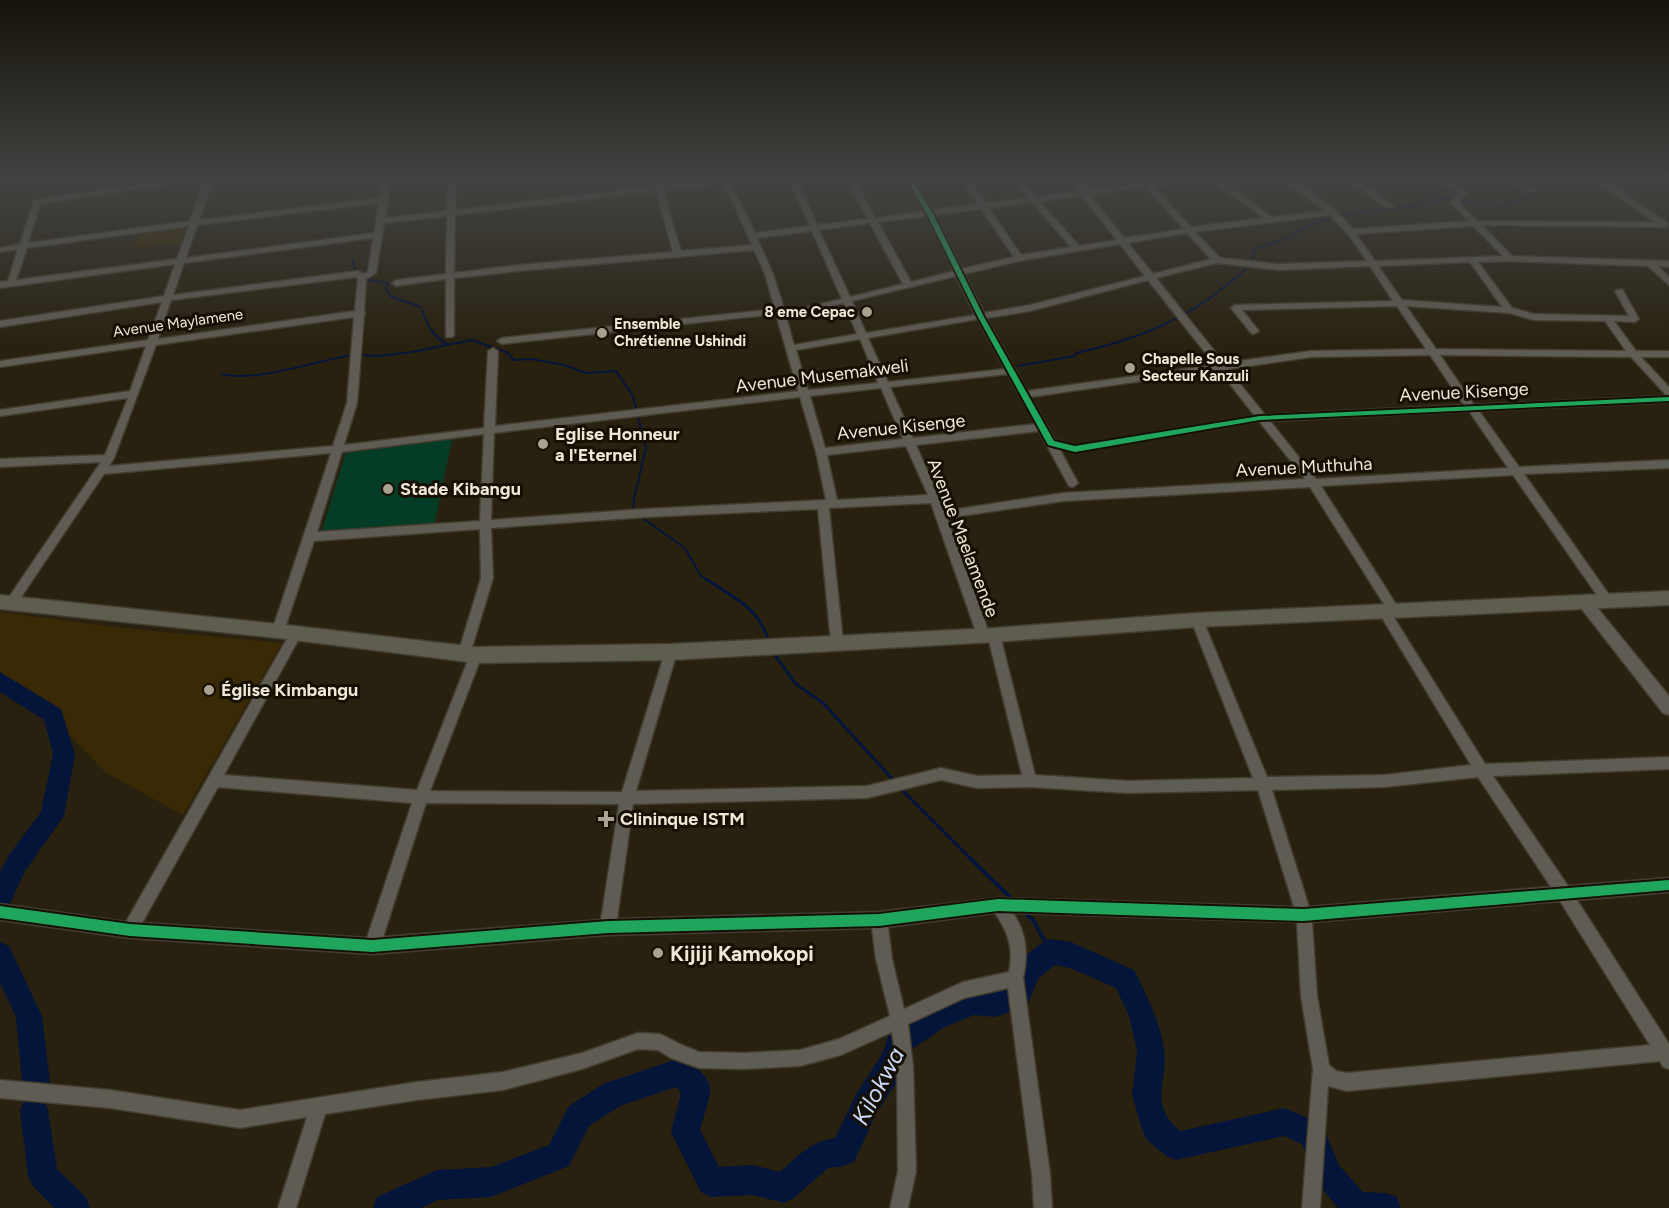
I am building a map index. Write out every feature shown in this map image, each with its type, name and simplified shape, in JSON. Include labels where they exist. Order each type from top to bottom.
[{"type":"main road","points":[[5,602],[470,654],[671,652],[988,635],[1197,620],[1586,604],[1669,598]]},
{"type":"street","points":[[11,284],[27,235]]},
{"type":"street","points":[[0,250],[99,235]]},
{"type":"street","points":[[5,602],[103,470],[134,394],[150,342],[168,298],[189,235]]},
{"type":"street","points":[[0,285],[376,235]]},
{"type":"street","points":[[0,324],[168,298],[358,274],[364,276],[372,273],[379,235]]},
{"type":"street","points":[[448,335],[452,274],[451,235]]},
{"type":"street","points":[[672,235],[677,253]]},
{"type":"street","points":[[751,236],[756,235]]},
{"type":"street","name":"Avenue Maelamende","points":[[817,235],[848,301],[935,499],[988,635],[1030,781]]},
{"type":"street","points":[[881,235],[908,284]]},
{"type":"street","points":[[941,235],[981,317],[1026,394],[1073,483]]},
{"type":"street","points":[[1005,235],[1020,258]]},
{"type":"street","points":[[1065,235],[1077,249]]},
{"type":"street","points":[[1117,235],[1314,484],[1482,770],[1667,1055],[1347,1082],[1332,1079],[1321,1069]]},
{"type":"street","points":[[502,341],[780,313],[848,301],[960,271],[1020,258],[1160,235]]},
{"type":"street","points":[[1195,235],[1217,261]]},
{"type":"street","points":[[1354,235],[1608,602]]},
{"type":"street","points":[[1488,235],[1510,258]]},
{"type":"street","name":"Avenue Kisenge","points":[[751,236],[769,274],[821,452],[909,444],[1042,427]]},
{"type":"street","points":[[396,283],[452,274],[756,247]]},
{"type":"street","points":[[792,348],[1030,308],[1217,261],[1256,266],[1510,258],[1669,264]]},
{"type":"street","points":[[1472,259],[1509,310]]},
{"type":"street","points":[[1651,264],[1669,282]]},
{"type":"street","points":[[130,930],[213,780],[287,632],[310,537],[352,403],[364,276]]},
{"type":"street","points":[[1254,331],[1235,308],[1401,303],[1509,310],[1534,317],[1635,319],[1620,291]]},
{"type":"street","name":"Avenue Maylamene","points":[[0,364],[361,314]]},
{"type":"street","points":[[1608,319],[1632,352],[1669,393]]},
{"type":"street","points":[[372,946],[470,654],[487,578],[485,525],[493,351]]},
{"type":"street","points":[[1026,394],[1311,354],[1433,352],[1669,354]]},
{"type":"street","name":"Avenue Musemakweli","points":[[103,470],[339,448],[1011,371]]},
{"type":"street","points":[[0,413],[134,394]]},
{"type":"street","name":"Avenue Kisenge","points":[[1051,443],[1075,449],[1260,418],[1669,399]]},
{"type":"street","points":[[821,452],[837,642]]},
{"type":"street","points":[[0,463],[109,458]]},
{"type":"street","name":"Avenue Muthuha","points":[[941,515],[1063,497],[1669,464]]},
{"type":"street","points":[[310,537],[646,513],[935,499]]},
{"type":"street","points":[[1586,604],[1669,708]]},
{"type":"street","points":[[1197,620],[1263,785],[1304,915],[1310,996],[1321,1069],[1311,1208]]},
{"type":"street","points":[[608,927],[627,798],[671,652]]},
{"type":"street","points":[[213,780],[421,797],[627,798],[867,792],[942,774],[977,782],[1030,781],[1128,787],[1263,785],[1384,781],[1482,770],[1669,763]]},
{"type":"street","points":[[0,912],[130,930],[372,946],[608,927],[879,920],[998,904],[1304,915],[1669,885]]},
{"type":"street","points":[[998,904],[1019,938],[1021,957],[1016,991],[1041,1174],[1043,1208]]},
{"type":"street","points":[[879,920],[884,959],[899,1020],[908,1112],[908,1171],[899,1208]]},
{"type":"street","points":[[0,1089],[121,1100],[240,1119],[503,1081],[582,1061],[638,1041],[660,1042],[677,1052],[699,1060],[744,1061],[800,1058],[841,1047],[963,990],[1016,991]]},
{"type":"street","points":[[287,1208],[319,1106]]},
{"type":"shaded area","points":[[138,235],[186,235],[182,245],[133,248]]},
{"type":"shaded area","points":[[0,612],[122,628],[282,643],[183,815],[105,772],[67,732],[54,710],[0,675]]},
{"type":"green space","name":"Stade Kibangu","points":[[452,439],[434,527],[321,534],[346,452]]},
{"type":"waterway","points":[[1018,366],[1075,356],[1076,353],[1137,336],[1175,319],[1211,297],[1242,273],[1249,265],[1255,249],[1292,235]]},
{"type":"waterway","points":[[353,260],[354,268],[361,273]]},
{"type":"waterway","points":[[366,276],[370,280],[388,283],[386,288],[390,296],[421,307],[431,329],[438,338],[448,345]]},
{"type":"waterway","points":[[448,345],[472,340],[508,353],[514,360],[531,359],[564,365],[586,373],[616,371],[633,396],[646,448],[633,511]]},
{"type":"waterway","points":[[359,355],[378,356],[448,345]]},
{"type":"waterway","points":[[222,374],[252,376],[353,355]]},
{"type":"waterway","points":[[638,515],[685,548],[701,576],[708,581]]},
{"type":"waterway","points":[[706,579],[744,604],[759,620],[769,642]]},
{"type":"waterway","points":[[772,651],[796,684],[823,703],[896,783]]},
{"type":"waterway","name":"Kilokwa","points":[[0,681],[53,715],[64,754],[52,816],[17,863],[0,898]]},
{"type":"waterway","points":[[900,788],[970,858]]},
{"type":"waterway","points":[[970,858],[1014,901]]},
{"type":"waterway","points":[[1025,913],[1033,920],[1051,952]]},
{"type":"waterway","name":"Kilokwa","points":[[388,1208],[437,1185],[491,1182],[559,1156],[579,1116],[613,1094],[680,1072],[696,1088],[685,1132],[711,1182],[753,1180],[784,1188],[822,1154],[844,1152],[866,1104],[894,1061],[900,1041],[934,1018],[974,1002],[995,1004],[1018,997],[1029,970],[1051,952],[1071,955],[1125,979],[1142,1013],[1151,1051],[1146,1095],[1156,1129],[1176,1146],[1284,1122],[1312,1134],[1329,1175],[1356,1206],[1386,1208]]},
{"type":"waterway","name":"Kilokwa","points":[[0,955],[29,1016],[36,1082]]},
{"type":"waterway","name":"Kilokwa","points":[[34,1110],[43,1176],[75,1208]]},
{"type":"cycle path","points":[[941,235],[981,317],[1051,443],[1075,449],[1260,418],[1669,399]]},
{"type":"cycle path","points":[[0,912],[130,930],[372,946],[608,927],[879,920],[998,905],[1304,915],[1669,885]]},
{"type":"place","name":"8 eme Cepac","points":[[867,312]]},
{"type":"place","name":"Ensemble Chrétienne Ushindi","points":[[602,333]]},
{"type":"place","name":"Chapelle Sous Secteur Kanzuli","points":[[1130,368]]},
{"type":"place","name":"Eglise Honneur a l'Eternel","points":[[543,444]]},
{"type":"place","name":"Stade Kibangu","points":[[388,489]]},
{"type":"place","name":"Église Kimbangu","points":[[209,690]]},
{"type":"place","name":"Clininque ISTM","points":[[606,819]]},
{"type":"place","name":"Kijiji Kamokopi","points":[[658,953]]}]
